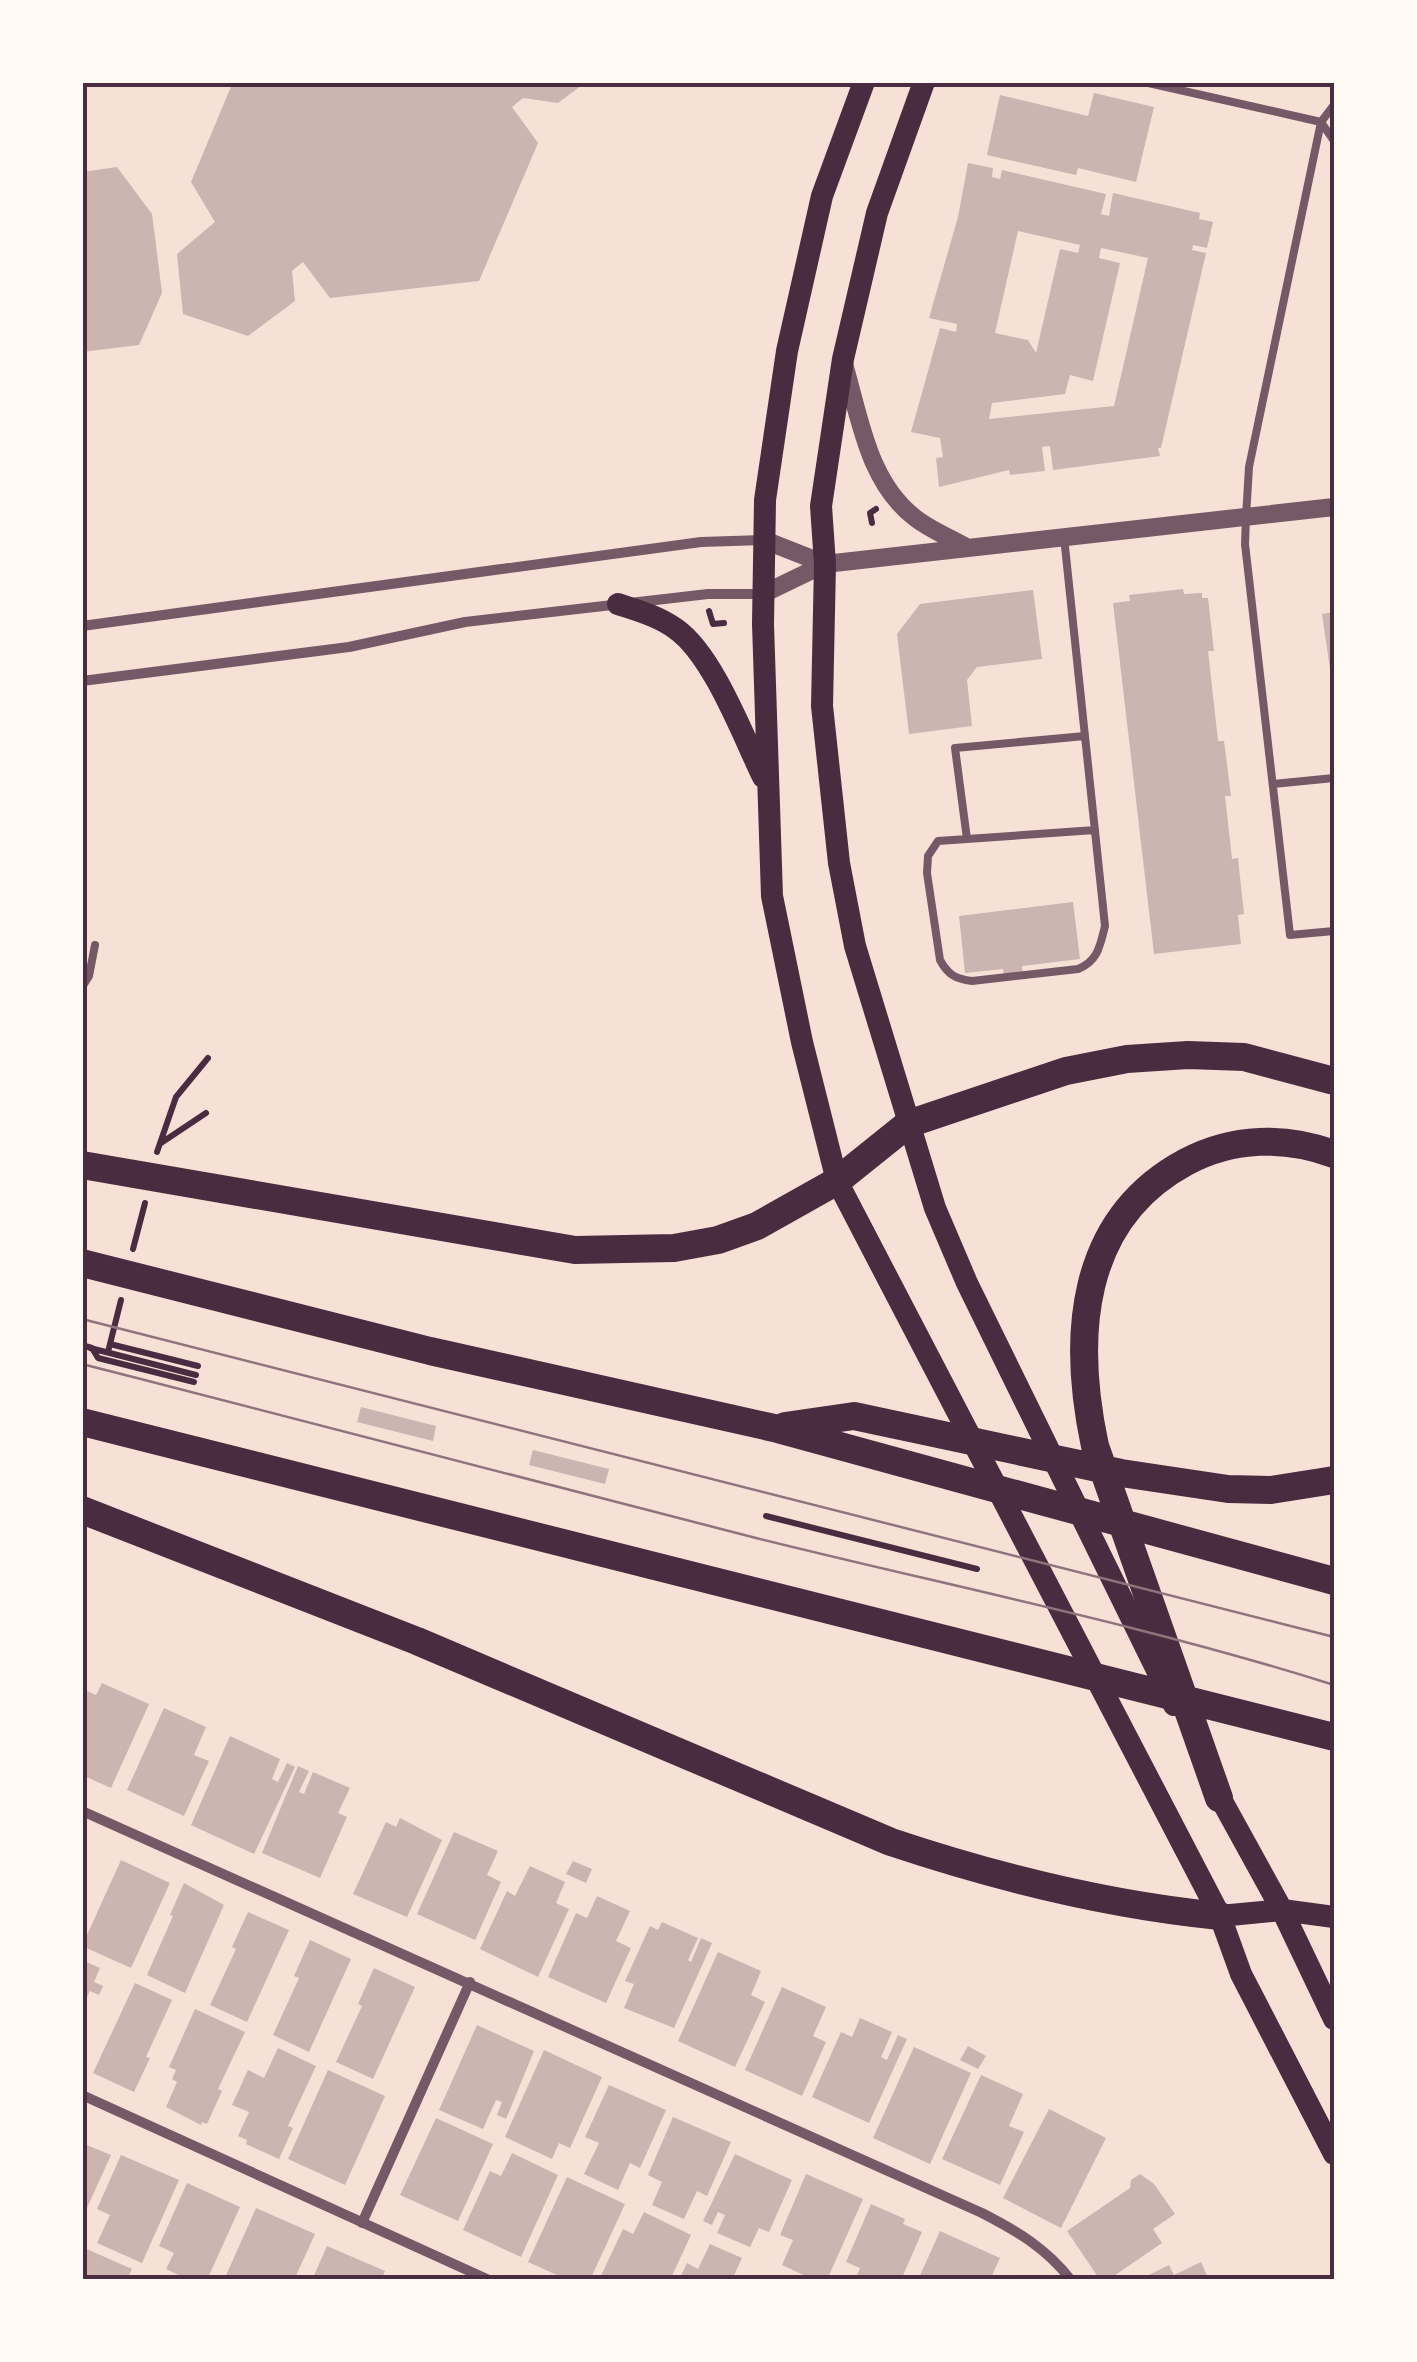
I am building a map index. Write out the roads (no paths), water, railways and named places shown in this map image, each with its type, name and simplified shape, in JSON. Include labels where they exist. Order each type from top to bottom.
[{"type":"highway","points":[[83,1165],[575,1250],[674,1248],[718,1240],[757,1226],[837,1180],[908,1124],[1066,1071],[1127,1059],[1188,1054],[1244,1057],[1334,1080]]},
{"type":"highway","points":[[1219,1798],[1096,1446],[1085,1396],[1083,1364],[1088,1300],[1102,1251],[1124,1210],[1161,1175],[1205,1152],[1251,1140],[1293,1142],[1334,1154]]},
{"type":"highway","points":[[82,1263],[430,1352],[774,1428],[1334,1581]]},
{"type":"highway","points":[[774,1428],[854,1416],[1179,1484],[1271,1490],[1334,1480]]},
{"type":"highway","points":[[82,1422],[1334,1737]]},
{"type":"highway","points":[[82,1510],[417,1641],[891,1842],[1070,1894],[1158,1910],[1220,1916]]},
{"type":"main road","points":[[864,82],[822,196],[787,350],[764,500],[766,784],[772,896],[802,1042],[837,1180],[1220,1916],[1242,1974],[1334,2154]]},
{"type":"main road","points":[[924,82],[877,213],[843,359],[821,506],[822,706],[839,862],[855,946],[935,1208],[967,1283],[1219,1798],[1282,1910],[1334,2019]]},
{"type":"main road","points":[[618,604],[654,616],[679,630],[690,642],[716,678],[766,784]]},
{"type":"main road","points":[[1220,1916],[1282,1910],[1334,1917]]},
{"type":"street","points":[[843,359],[876,470],[892,497],[916,519],[969,548]]},
{"type":"street","points":[[82,680],[348,647],[464,622],[708,594],[763,594],[824,564],[1334,507]]},
{"type":"street","points":[[82,626],[701,542],[764,540],[824,564]]},
{"type":"street","points":[[82,1811],[982,2213],[1028,2237],[1071,2280]]},
{"type":"street","points":[[362,2223],[470,1982]]},
{"type":"street","points":[[82,2094],[490,2280]]},
{"type":"lane","points":[[1144,82],[1321,122],[1334,140]]},
{"type":"lane","points":[[1204,96],[1207,82]]},
{"type":"lane","points":[[1334,105],[1321,122],[1249,468],[1245,544],[1290,935],[1334,932]]},
{"type":"lane","points":[[1064,537],[1105,926],[1098,954],[1078,969],[972,980],[956,979],[946,971],[940,960],[927,873],[928,856],[938,841],[1094,830]]},
{"type":"lane","points":[[967,839],[955,748],[1085,736]]},
{"type":"lane","points":[[1273,784],[1334,778]]},
{"type":"lane","points":[[82,987],[89,976],[94,945]]},
{"type":"tram line","points":[[82,1319],[1334,1637]]},
{"type":"tram line","points":[[82,1364],[756,1538],[1119,1625],[1334,1685]]}]
